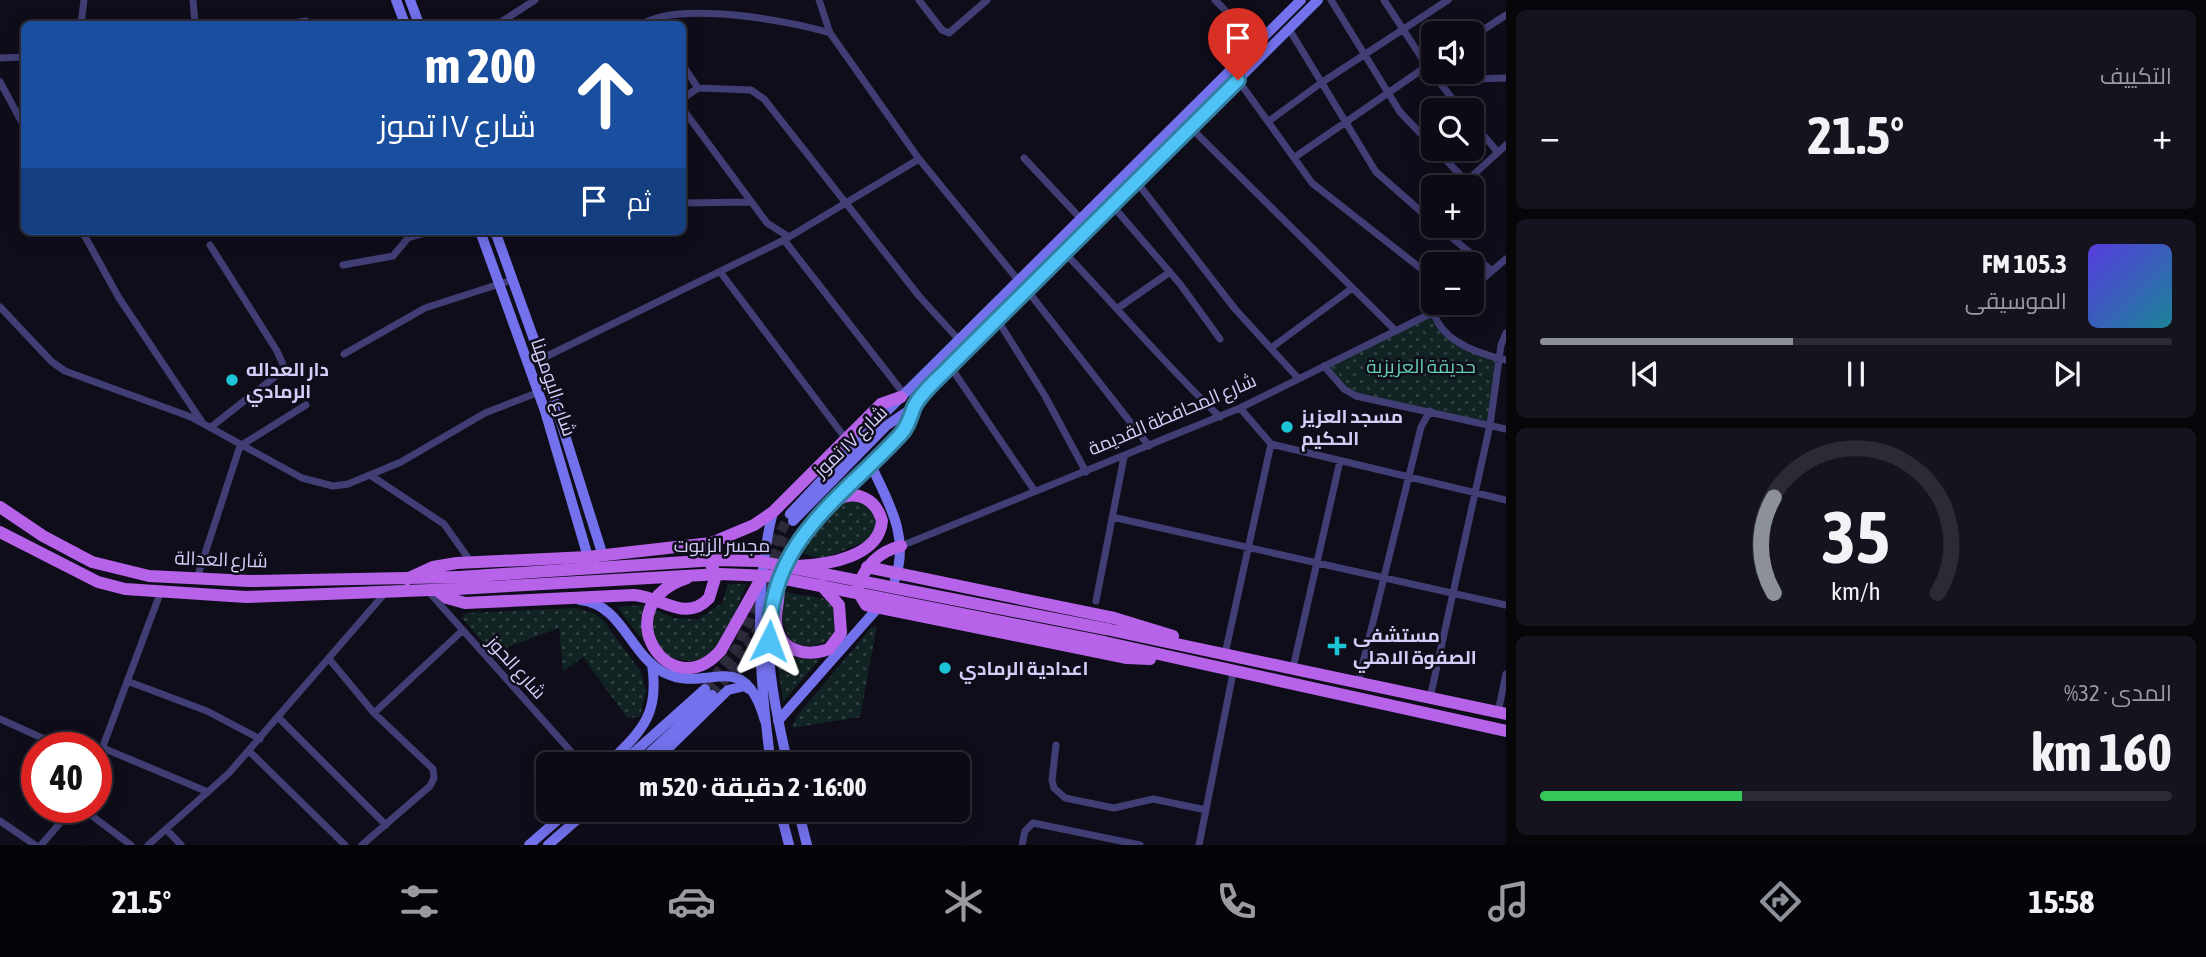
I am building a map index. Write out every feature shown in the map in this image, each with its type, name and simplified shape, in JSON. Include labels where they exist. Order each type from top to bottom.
[{"type":"main road","points":[[396,0],[404,21]]},
{"type":"main road","points":[[410,0],[418,21]]},
{"type":"main road","name":"شارع ١٧ تموز","points":[[1301,0],[902,396],[792,517],[886,426],[915,406],[950,366],[1318,0]]},
{"type":"main road","name":"شارع البومهنا","points":[[481,235],[539,392],[588,557]]},
{"type":"main road","name":"شارع البومهنا","points":[[496,235],[541,359],[603,556]]},
{"type":"main road","points":[[974,324],[982,334]]},
{"type":"main road","points":[[407,579],[433,567],[471,562],[603,556],[690,546],[729,537],[773,512],[881,404],[902,396]]},
{"type":"main road","points":[[785,752],[778,721],[769,641],[770,610],[778,580],[797,543],[813,520],[901,435],[915,406]]},
{"type":"main road","points":[[778,721],[877,609],[889,593],[897,574],[901,546],[897,521],[870,463]]},
{"type":"main road","points":[[794,566],[829,562],[862,550],[878,537],[883,521],[869,500],[852,494],[836,500],[797,543]]},
{"type":"main road","name":"شارع العدالة","points":[[0,507],[43,537],[92,562],[149,576],[197,579],[407,579],[458,583]]},
{"type":"main road","points":[[575,512],[589,508]]},
{"type":"main road","points":[[769,752],[759,655],[762,577],[773,512]]},
{"type":"main road","name":"شارع العدالة","points":[[0,532],[98,582],[125,589],[246,597],[432,590],[458,583]]},
{"type":"main road","points":[[432,590],[452,601],[465,603],[634,595],[654,598],[677,609],[695,608],[713,593],[716,575],[706,554],[690,546]]},
{"type":"main road","points":[[901,546],[882,553],[867,567],[858,594],[866,606],[1127,658],[1163,657],[1506,731]]},
{"type":"main road","name":"مجسر الزيوت","points":[[458,583],[716,560],[794,566],[1205,649]]},
{"type":"main road","points":[[867,567],[1114,618],[1205,649],[1502,713]]},
{"type":"main road","name":"مجسر الزيوت","points":[[458,583],[745,574],[817,584],[1104,642],[1163,657]]},
{"type":"main road","points":[[695,575],[674,583],[655,600],[647,616],[648,638],[661,657],[681,667],[704,664],[722,650],[762,577]]},
{"type":"main road","points":[[778,580],[776,624],[785,645],[803,652],[829,649],[841,633],[841,611],[830,592],[817,584]]},
{"type":"main road","points":[[555,598],[586,601],[603,607],[652,664],[679,678],[729,676],[745,683],[755,694],[765,721]]},
{"type":"main road","points":[[620,752],[640,732],[651,711],[655,689],[652,664]]},
{"type":"main road","points":[[664,752],[728,690],[745,686],[755,694]]},
{"type":"main road","points":[[636,752],[708,692],[650,752]]},
{"type":"main road","points":[[529,845],[555,822]]},
{"type":"main road","points":[[548,845],[574,822]]},
{"type":"main road","points":[[783,822],[789,845]]},
{"type":"main road","points":[[801,822],[807,845]]},
{"type":"street","points":[[81,21],[84,0]]},
{"type":"street","points":[[193,0],[195,21]]},
{"type":"street","points":[[503,21],[535,0]]},
{"type":"street","points":[[819,0],[830,33],[919,159],[1018,280]]},
{"type":"street","points":[[919,0],[942,30],[949,33],[988,0]]},
{"type":"street","points":[[1215,0],[1258,43]]},
{"type":"street","points":[[1331,0],[1387,93],[1455,175]]},
{"type":"street","points":[[1384,0],[1421,52]]},
{"type":"street","points":[[1269,121],[1321,83],[1448,0]]},
{"type":"street","points":[[659,21],[699,14],[781,20],[830,33]]},
{"type":"street","points":[[1484,29],[1506,15]]},
{"type":"street","points":[[1289,29],[1376,172],[1421,210]]},
{"type":"street","points":[[0,58],[21,57]]},
{"type":"street","points":[[686,70],[698,88]]},
{"type":"street","points":[[1295,157],[1421,70]]},
{"type":"street","points":[[1484,79],[1506,78]]},
{"type":"street","points":[[1238,80],[1312,183],[1421,269]]},
{"type":"street","points":[[0,82],[21,120]]},
{"type":"street","points":[[686,96],[698,88],[751,90],[764,99],[919,296],[959,340]]},
{"type":"street","points":[[686,114],[766,223],[787,239],[902,396]]},
{"type":"street","points":[[1190,127],[1396,331]]},
{"type":"street","points":[[1484,136],[1496,150]]},
{"type":"street","points":[[1472,175],[1496,150],[1506,145]]},
{"type":"street","points":[[1024,158],[1081,219]]},
{"type":"street","points":[[541,359],[787,239],[919,159]]},
{"type":"street","points":[[1136,181],[1235,309],[1298,378]]},
{"type":"street","points":[[686,203],[750,202]]},
{"type":"street","points":[[1112,205],[1170,272],[1220,339]]},
{"type":"street","points":[[84,235],[119,298],[202,423]]},
{"type":"street","points":[[343,265],[393,256],[401,250],[408,237],[416,235]]},
{"type":"street","points":[[1454,238],[1492,271]]},
{"type":"street","points":[[210,245],[277,351],[285,369],[276,379],[211,427]]},
{"type":"street","points":[[1064,252],[1118,308],[1170,370],[1220,417]]},
{"type":"street","points":[[1484,278],[1506,259]]},
{"type":"street","points":[[1118,308],[1170,272]]},
{"type":"street","points":[[721,273],[846,439]]},
{"type":"street","points":[[344,354],[425,308],[512,280]]},
{"type":"street","points":[[1271,348],[1352,289]]},
{"type":"street","points":[[1027,290],[1149,446]]},
{"type":"street","points":[[0,307],[51,362],[65,371],[202,423],[302,478],[333,486],[401,462],[485,413],[539,392]]},
{"type":"street","name":"شارع المحافظة القديمة","points":[[901,546],[1220,417],[1430,315]]},
{"type":"street","points":[[1435,315],[1437,324],[1453,339],[1503,360]]},
{"type":"street","points":[[998,319],[1045,396],[1086,472]]},
{"type":"street","points":[[1430,698],[1490,425],[1506,333]]},
{"type":"street","points":[[950,366],[1034,490]]},
{"type":"street","points":[[1324,366],[1344,388],[1356,396],[1506,429]]},
{"type":"street","points":[[197,579],[240,446],[306,405]]},
{"type":"street","points":[[1240,408],[1272,444],[1506,500]]},
{"type":"street","points":[[1358,683],[1421,427],[1430,411]]},
{"type":"street","points":[[1226,654],[1272,444]]},
{"type":"street","points":[[1096,601],[1124,457]]},
{"type":"street","points":[[1293,668],[1340,461]]},
{"type":"street","points":[[370,475],[444,524],[471,562]]},
{"type":"street","points":[[1112,517],[1506,605]]},
{"type":"street","name":"شارع الحوز","points":[[432,590],[463,630],[571,752]]},
{"type":"street","points":[[109,732],[161,591]]},
{"type":"street","points":[[148,845],[249,751],[386,592]]},
{"type":"street","points":[[374,713],[463,630]]},
{"type":"street","points":[[330,660],[374,713],[433,769],[434,778],[430,786],[362,845]]},
{"type":"street","points":[[1199,845],[1233,673]]},
{"type":"street","points":[[1502,713],[1506,674]]},
{"type":"street","points":[[127,681],[207,710],[260,739]]},
{"type":"street","points":[[279,718],[386,825]]},
{"type":"street","points":[[0,719],[29,732]]},
{"type":"street","points":[[1056,745],[1052,780],[1054,788],[1065,798],[1114,807],[1153,799],[1206,810]]},
{"type":"street","points":[[249,751],[345,845]]},
{"type":"street","points":[[112,752],[208,792]]},
{"type":"street","points":[[0,821],[38,845],[59,823]]},
{"type":"street","points":[[101,823],[131,845]]},
{"type":"street","points":[[1022,845],[1025,831],[1033,823],[1140,845]]},
{"type":"street","points":[[166,829],[181,845]]},
{"type":"green space","name":"حديقة العزيزية","points":[[1431,317],[1453,339],[1497,358],[1490,425],[1350,393],[1324,366]]},
{"type":"green space","points":[[846,501],[863,502],[875,513],[877,526],[866,541],[823,559],[797,552]]},
{"type":"green space","points":[[728,584],[746,584],[728,632],[707,661],[675,659],[653,649],[617,607],[646,605],[673,618],[698,619],[722,603]]},
{"type":"green space","points":[[784,592],[826,599],[835,607],[835,633],[815,646],[803,646],[791,641],[781,622]]},
{"type":"green space","points":[[576,608],[593,613],[603,620],[641,672],[646,691],[640,717],[627,718],[583,657],[563,671],[559,628],[492,653],[462,618],[465,613]]},
{"type":"green space","points":[[877,626],[860,717],[792,728],[797,716],[871,628]]},
{"type":"green space","points":[[775,644],[792,658],[820,659],[783,702]]},
{"type":"tunnel","points":[[767,558],[790,514]]},
{"type":"tunnel","points":[[766,604],[775,557],[784,535]]},
{"type":"tunnel","points":[[705,689],[738,646],[760,598]]},
{"type":"tunnel","points":[[712,695],[745,654],[759,626]]},
{"type":"place","name":"دار العداله الرمادي","points":[[232,380]]},
{"type":"place","name":"مسجد العزيز الحكيم","points":[[1287,427]]},
{"type":"place","name":"مستشفى الصفوة الاهلي","points":[[1337,646]]},
{"type":"place","name":"اعدادية الرمادي","points":[[945,668]]},
{"type":"route","points":[[769,641],[770,610],[778,580],[801,536],[813,520],[901,435],[915,406],[950,366],[1238,80]]}]
